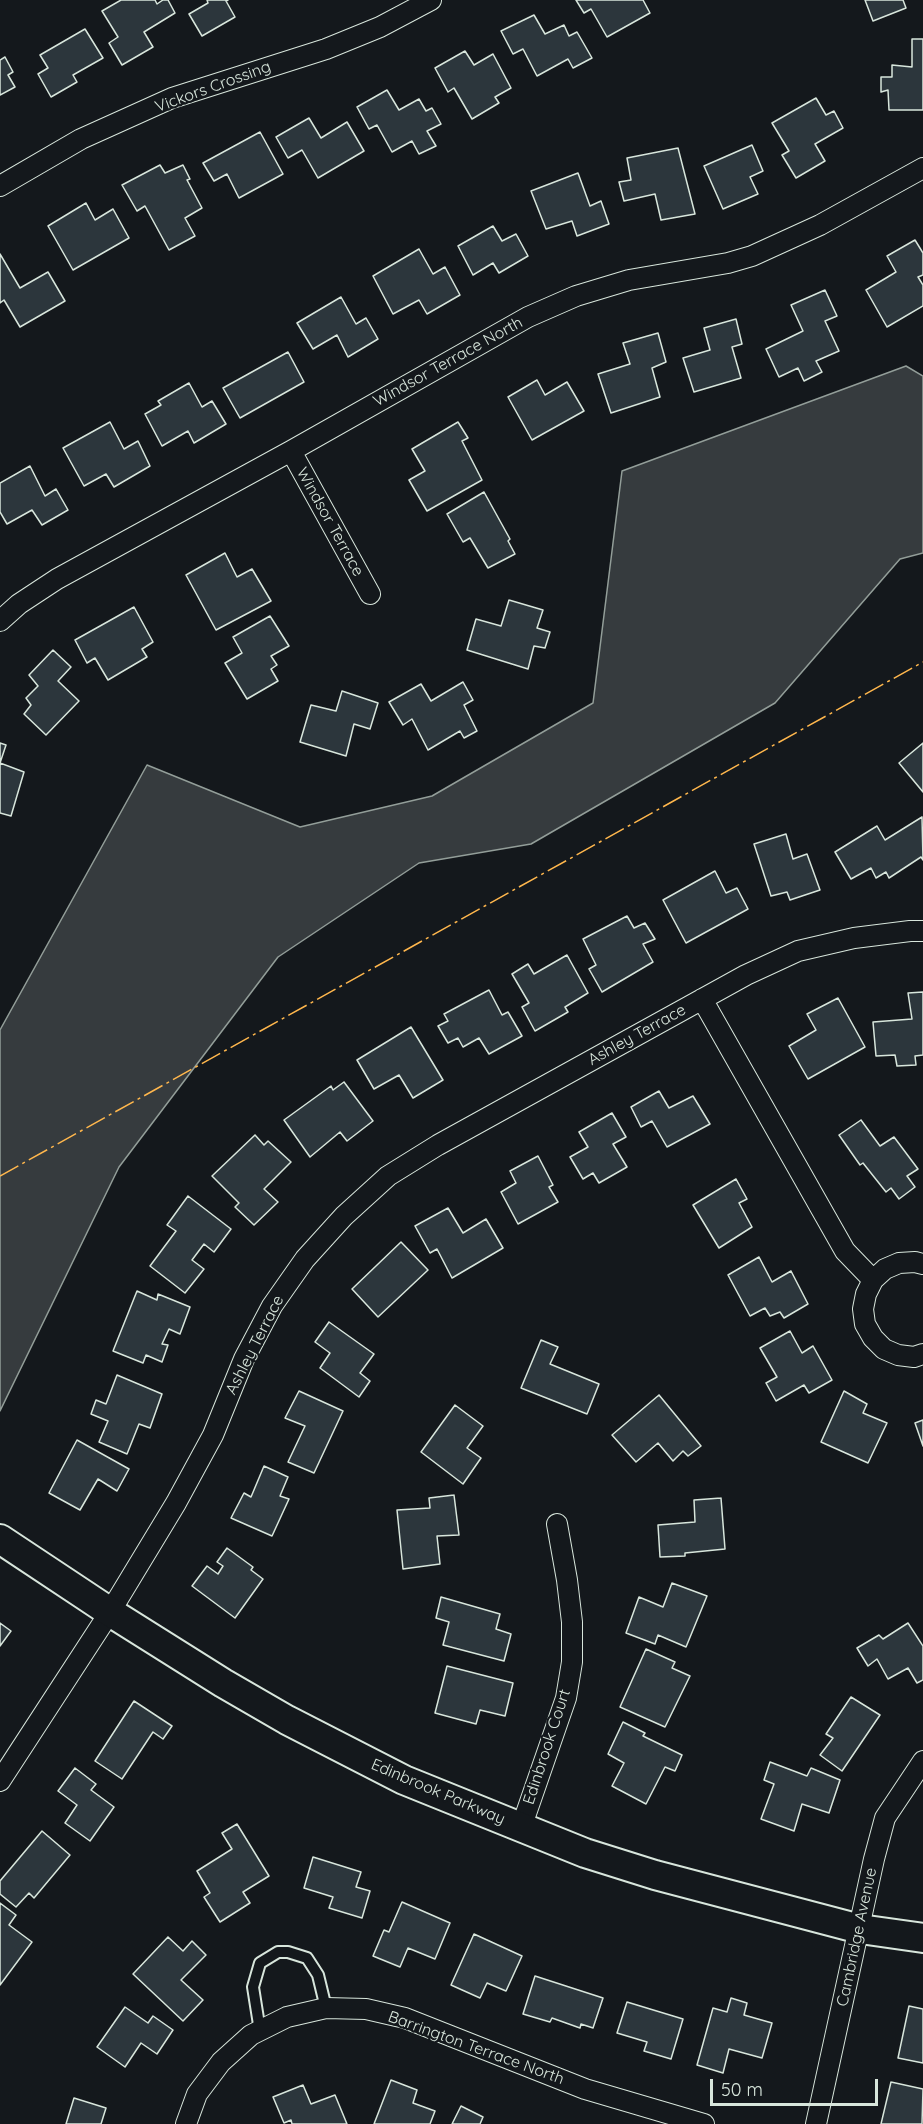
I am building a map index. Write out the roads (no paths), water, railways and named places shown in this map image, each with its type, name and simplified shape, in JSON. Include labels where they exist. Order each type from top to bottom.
[{"type":"street","name":"Vickors Crossing","points":[[0,186],[81,139],[172,99],[326,49],[380,27],[431,0]]},
{"type":"street","name":"Windsor Terrace North","points":[[0,621],[19,604],[57,579],[291,451],[528,316],[576,296],[629,280],[728,263],[752,256],[820,225],[923,168]]},
{"type":"street","name":"Windsor Terrace","points":[[291,451],[370,594]]},
{"type":"street","name":"Ashley Terrace","points":[[0,1781],[110,1612],[177,1503],[213,1435],[244,1359],[272,1306],[305,1259],[344,1216],[388,1176],[438,1145],[746,975],[798,951],[854,938],[923,931]]},
{"type":"street","name":"Ashley Terrace","points":[[702,999],[845,1251],[873,1280]]},
{"type":"street","points":[[923,1264],[899,1263],[885,1269],[873,1280],[866,1294],[863,1309],[866,1324],[873,1338],[884,1349],[898,1355],[914,1357],[923,1354]]},
{"type":"street","name":"Edinbrook Court","points":[[520,1828],[566,1698],[572,1662],[572,1622],[557,1524]]},
{"type":"street","name":"Edinbrook Parkway","points":[[0,1539],[223,1683],[319,1737],[404,1780],[585,1853],[655,1875],[860,1929],[923,1938]]},
{"type":"street","name":"Cambridge Avenue","points":[[816,2124],[885,1818],[923,1761]]},
{"type":"street","name":"Barrington Terrace North","points":[[186,2124],[197,2094],[221,2062],[251,2035],[287,2017],[326,2008],[366,2009],[405,2018],[585,2089],[704,2124]]},
{"type":"lane","points":[[260,2031],[253,1987],[260,1963],[278,1952],[288,1952],[307,1958],[318,1975],[326,2008]]}]
